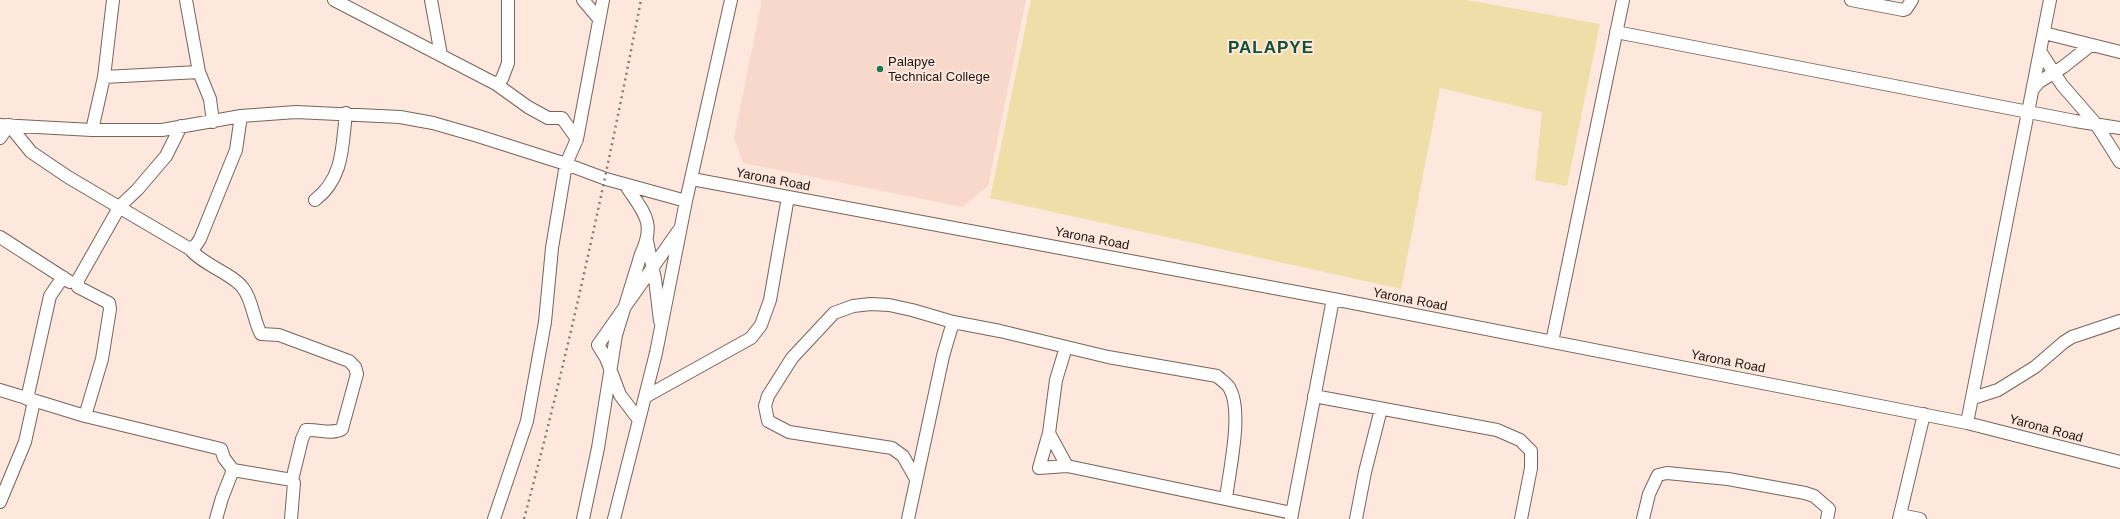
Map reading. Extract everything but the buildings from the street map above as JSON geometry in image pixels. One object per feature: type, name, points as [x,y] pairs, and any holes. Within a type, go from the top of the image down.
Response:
[{"type":"street","points":[[92,130],[104,77],[113,0]]},
{"type":"street","points":[[186,0],[199,72],[210,99],[213,122]]},
{"type":"street","points":[[334,0],[496,84],[528,107],[548,118],[562,118],[576,139]]},
{"type":"street","points":[[431,0],[441,55]]},
{"type":"street","points":[[496,84],[502,79],[508,63],[508,0]]},
{"type":"street","points":[[583,0],[599,19]]},
{"type":"street","points":[[494,519],[527,421],[545,322],[552,248],[566,164],[576,139],[603,0]]},
{"type":"street","points":[[614,519],[661,330],[686,201],[730,0]]},
{"type":"street","points":[[1552,342],[1623,0]]},
{"type":"street","points":[[1851,0],[1903,10],[1906,9],[1912,0]]},
{"type":"street","points":[[1968,422],[2050,0]]},
{"type":"street","points":[[1616,32],[2028,112],[2120,128]]},
{"type":"street","points":[[2044,33],[2120,52]]},
{"type":"street","points":[[2032,89],[2091,45]]},
{"type":"street","points":[[2040,51],[2053,72],[2079,106],[2096,124],[2120,162]]},
{"type":"street","points":[[104,77],[199,72]]},
{"type":"street","points":[[4,125],[92,130],[162,130],[241,116],[296,112],[346,113],[400,117],[433,123],[625,184],[686,201]]},
{"type":"street","points":[[315,200],[324,194],[337,173],[342,149],[346,113]]},
{"type":"street","points":[[190,249],[196,245],[200,239],[236,150],[241,116]]},
{"type":"street","points":[[0,138],[4,125]]},
{"type":"street","points":[[4,125],[31,152],[68,177],[120,206],[190,249],[204,261],[242,287],[250,301],[254,321],[261,334],[279,335],[349,361],[355,367],[357,374],[342,429],[336,432],[315,429],[306,430],[302,439],[292,480],[294,483],[291,519]]},
{"type":"street","points":[[78,287],[78,280],[120,206],[137,190],[166,156],[181,126]]},
{"type":"street","name":"Yarona Road","points":[[692,179],[1333,299],[1968,422],[2120,462]]},
{"type":"street","points":[[583,519],[612,373],[616,335],[641,254],[647,241],[649,225],[645,212],[625,184]]},
{"type":"street","points":[[644,397],[751,338],[761,325],[770,300],[788,197]]},
{"type":"street","points":[[639,420],[620,395],[606,358],[598,345],[653,268],[660,255],[681,228]]},
{"type":"street","points":[[0,237],[63,278],[78,287],[105,299],[109,303],[110,309],[102,359],[85,416]]},
{"type":"street","points":[[647,241],[653,268],[661,330]]},
{"type":"street","points":[[0,502],[25,442],[30,400],[50,296],[63,278]]},
{"type":"street","points":[[1066,347],[1056,380],[1049,433],[1039,468],[1067,466],[1226,499],[1292,516],[1333,299]]},
{"type":"street","points":[[916,479],[903,456],[892,448],[784,431],[768,421],[765,406],[774,385],[792,358],[834,313],[853,306],[889,305],[953,322],[1108,357],[1217,376],[1230,388],[1235,407],[1236,422],[1226,499]]},
{"type":"street","points":[[1973,398],[1998,390],[2036,367],[2064,342],[2072,337],[2120,321]]},
{"type":"street","points":[[908,519],[943,356],[953,322]]},
{"type":"street","points":[[0,390],[85,416],[221,449],[224,458],[233,470],[292,480]]},
{"type":"street","points":[[1314,396],[1497,430],[1526,445],[1531,451],[1531,468],[1521,519]]},
{"type":"street","points":[[1356,519],[1364,472],[1381,409]]},
{"type":"street","points":[[1920,519],[1900,517],[1924,414]]},
{"type":"street","points":[[1049,433],[1067,466]]},
{"type":"street","points":[[216,519],[222,498],[233,470]]},
{"type":"street","points":[[1643,519],[1653,483],[1658,475],[1668,473],[1728,479],[1810,494],[1822,501],[1829,509],[1827,519]]},
{"type":"shaded area","name":"Palapye Technical College","points":[[762,0],[1026,0],[988,186],[962,207],[743,163],[734,138]]},
{"type":"shaded area","points":[[1031,0],[1467,0],[1600,24],[1567,186],[1535,180],[1542,112],[1440,88],[1401,289],[990,198]]},
{"type":"railway","points":[[524,519],[557,390],[587,260],[641,0]]},
{"type":"place","name":"Palapye Technical College","points":[[880,69]]},
{"type":"district","name":"PALAPYE","points":[[1271,48]]}]
